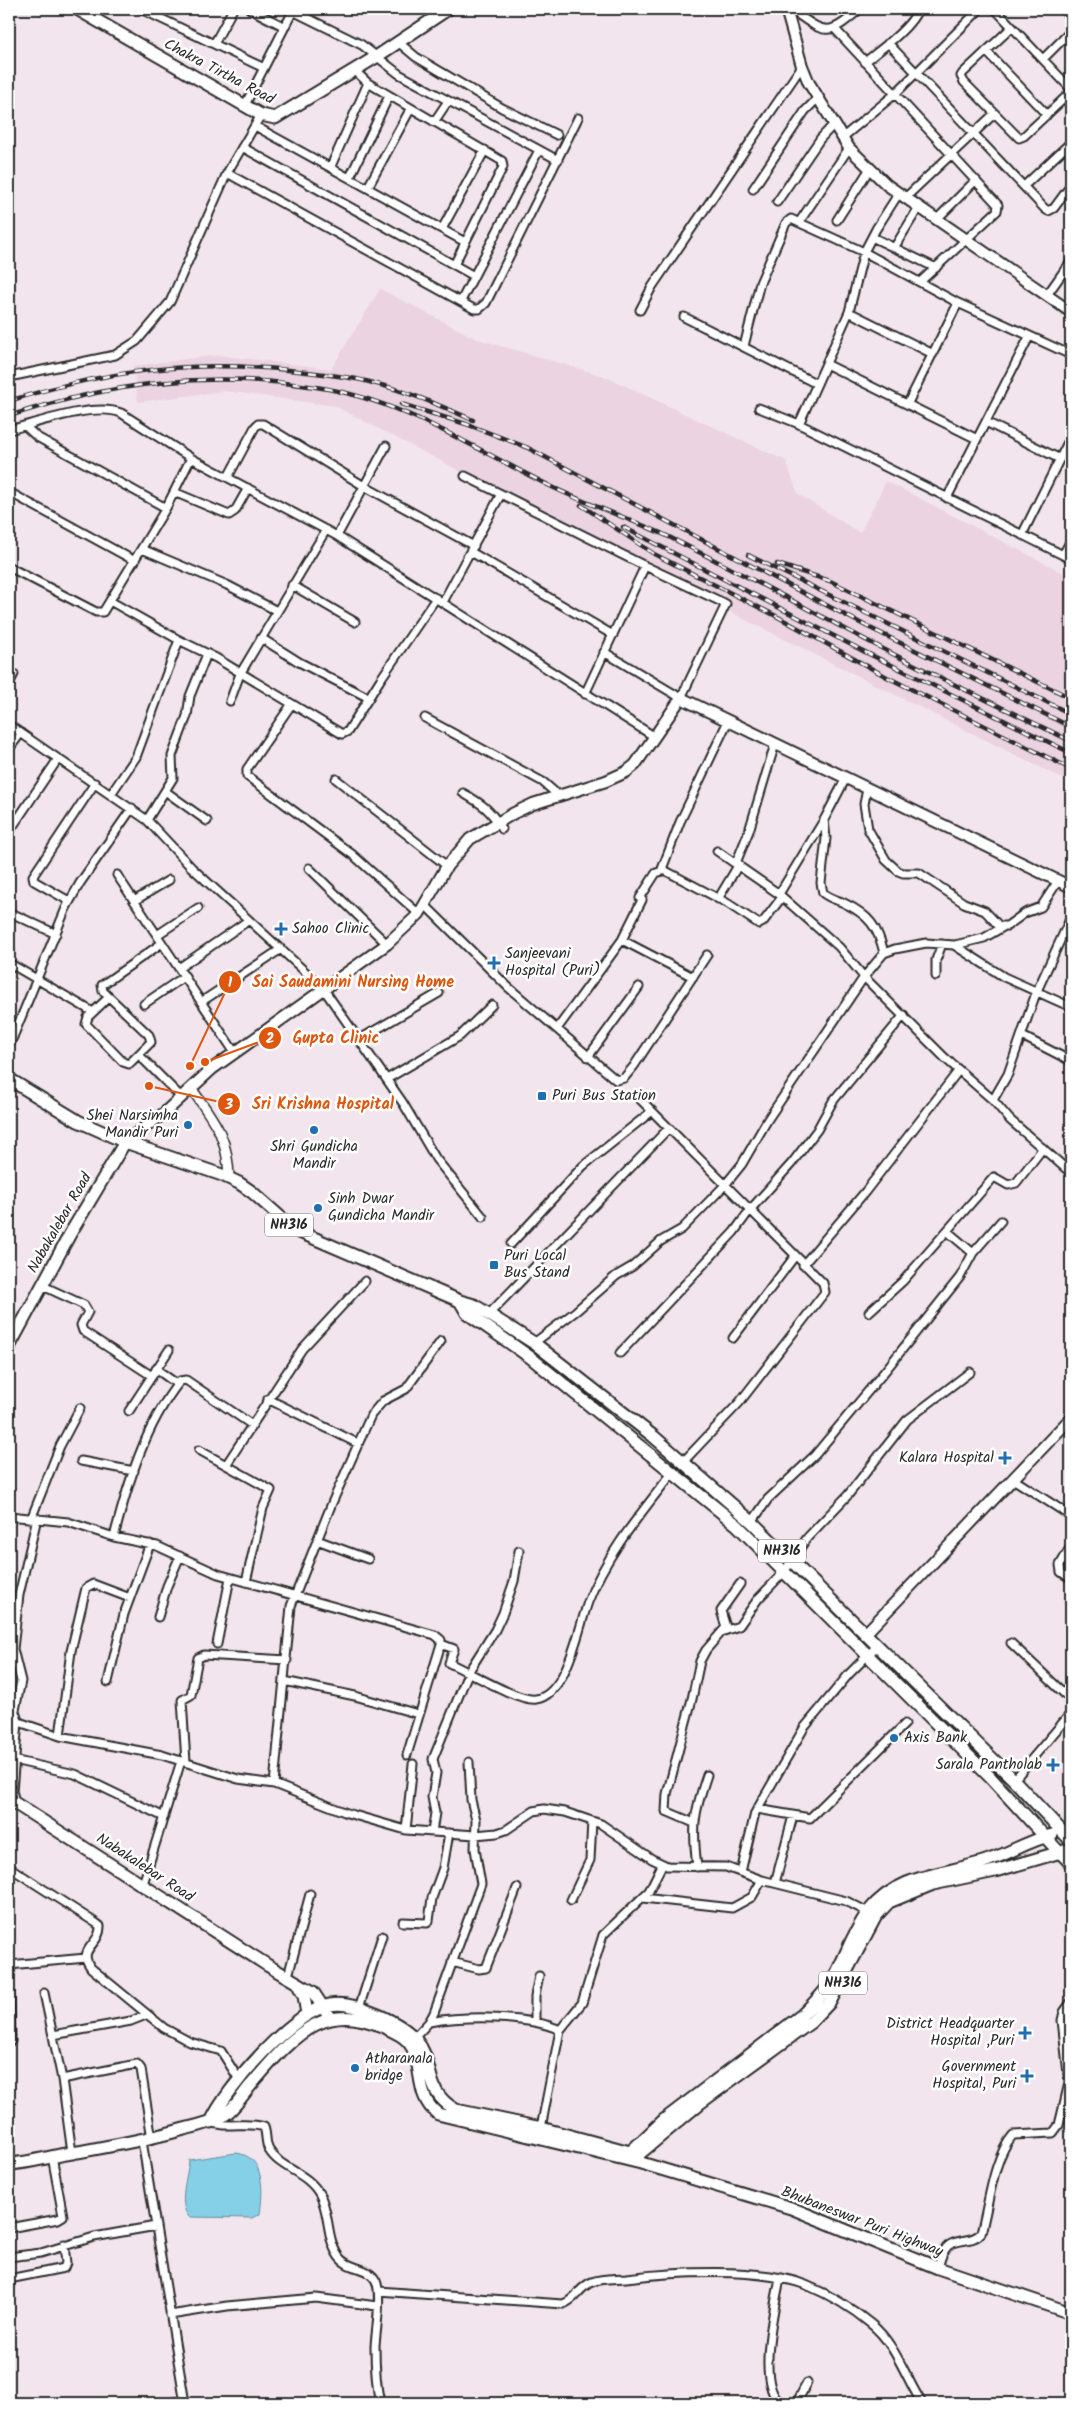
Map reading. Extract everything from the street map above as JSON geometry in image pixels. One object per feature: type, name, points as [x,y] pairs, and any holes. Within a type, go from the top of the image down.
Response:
[{"type":"main road","name":"Chakra Tirtha Road","points":[[77,9],[261,115],[275,118],[376,57],[448,9]]},
{"type":"main road","points":[[786,9],[802,66],[818,98],[849,148],[869,170],[965,240],[1071,312]]},
{"type":"main road","points":[[126,1142],[235,1053],[323,988],[387,944],[418,914],[447,866],[470,839],[500,825],[533,804],[606,781],[636,765],[681,698],[1071,887]]},
{"type":"main road","name":"NH316","points":[[9,1079],[78,1121],[126,1142],[229,1178],[252,1192],[294,1230],[460,1301],[474,1305],[534,1343],[653,1436],[752,1522],[1069,1835]]},
{"type":"main road","name":"Nabakalebar Road","points":[[9,1348],[42,1285],[126,1142]]},
{"type":"main road","name":"NH316","points":[[460,1301],[467,1313],[530,1357],[737,1525],[990,1777],[1059,1852]]},
{"type":"main road","points":[[865,1634],[1071,1418]]},
{"type":"main road","name":"Nabakalebar Road","points":[[13,1716],[13,1760],[10,1791],[13,1802],[267,1965],[313,1992],[330,2018]]},
{"type":"main road","points":[[1046,1837],[1069,1835]]},
{"type":"main road","name":"NH316","points":[[847,1961],[868,1912],[882,1896],[896,1886],[926,1876],[987,1861],[1046,1837]]},
{"type":"main road","name":"NH316","points":[[633,2158],[664,2120],[802,2015],[847,1961],[876,1916],[895,1899],[933,1884],[995,1870],[1071,1849]]},
{"type":"main road","points":[[1059,1852],[1071,1864]]},
{"type":"main road","points":[[291,1978],[304,1996],[307,2014]]},
{"type":"main road","points":[[211,2122],[218,2107],[238,2078],[265,2060],[294,2032],[307,2014],[336,2004],[358,2008],[404,2028],[414,2038],[425,2056],[442,2109]]},
{"type":"main road","points":[[294,2032],[330,2018],[359,2018],[380,2026],[410,2044],[416,2058],[424,2100],[430,2108],[456,2110],[541,2128],[633,2158]]},
{"type":"main road","points":[[9,2164],[147,2140],[211,2122],[226,2115],[265,2060]]},
{"type":"main road","points":[[442,2109],[633,2158]]},
{"type":"main road","name":"Bhubaneswar Puri Highway","points":[[633,2158],[791,2208],[938,2268],[1071,2313]]},
{"type":"street","points":[[141,9],[264,68]]},
{"type":"street","points":[[214,44],[233,9]]},
{"type":"street","points":[[250,9],[285,27]]},
{"type":"street","points":[[790,9],[815,26],[835,29],[976,180],[999,208],[920,282]]},
{"type":"street","points":[[835,29],[860,9]]},
{"type":"street","points":[[865,62],[888,43],[914,16],[918,9]]},
{"type":"street","points":[[842,138],[895,94],[980,9]]},
{"type":"street","points":[[996,9],[1071,91],[1047,115],[1019,138],[964,82],[961,76],[1012,27]]},
{"type":"street","points":[[1063,9],[1071,18]]},
{"type":"street","points":[[245,106],[294,10],[362,45],[394,70],[558,160]]},
{"type":"street","points":[[1043,59],[1071,31]]},
{"type":"street","points":[[398,42],[411,54],[486,99],[557,135]]},
{"type":"street","points":[[888,43],[1048,211],[1054,208],[1071,186]]},
{"type":"street","points":[[986,51],[1047,115]]},
{"type":"street","points":[[640,310],[652,287],[802,66]]},
{"type":"street","points":[[354,70],[368,84],[502,161],[503,167],[454,265]]},
{"type":"street","points":[[330,166],[368,84]]},
{"type":"street","points":[[350,177],[389,96]]},
{"type":"street","points":[[753,189],[805,111],[818,98]]},
{"type":"street","points":[[434,122],[448,101]]},
{"type":"street","points":[[368,187],[410,108]]},
{"type":"street","points":[[799,424],[849,312],[864,252],[872,237],[902,195],[994,114]]},
{"type":"street","points":[[9,377],[115,354],[137,341],[170,302],[227,173],[261,115]]},
{"type":"street","points":[[227,173],[474,309],[479,309],[486,303],[578,118]]},
{"type":"street","points":[[777,202],[820,140],[834,124]]},
{"type":"street","points":[[255,126],[465,242]]},
{"type":"street","points":[[1024,186],[1071,142]]},
{"type":"street","points":[[242,146],[474,276]]},
{"type":"street","points":[[800,221],[849,148]]},
{"type":"street","points":[[442,230],[485,150]]},
{"type":"street","points":[[460,301],[539,150]]},
{"type":"street","points":[[837,220],[869,170]]},
{"type":"street","points":[[937,219],[976,180]]},
{"type":"street","points":[[894,248],[919,207]]},
{"type":"street","points":[[744,346],[760,284],[786,223],[791,219],[800,221],[864,252],[958,303],[1071,355]]},
{"type":"street","points":[[872,237],[936,268]]},
{"type":"street","points":[[1047,295],[1071,261]]},
{"type":"street","points":[[908,403],[958,303]]},
{"type":"street","points":[[849,312],[932,354]]},
{"type":"street","points":[[684,317],[817,384]]},
{"type":"street","points":[[947,498],[1029,337]]},
{"type":"street","points":[[826,364],[908,403],[977,440]]},
{"type":"street","points":[[759,408],[799,424],[1071,559]]},
{"type":"street","points":[[9,430],[90,410],[112,410],[191,458],[337,536],[654,737]]},
{"type":"street","points":[[986,422],[1060,459]]},
{"type":"street","points":[[228,477],[255,427],[258,424],[263,424],[613,635]]},
{"type":"street","points":[[25,426],[37,436],[166,508]]},
{"type":"street","points":[[1022,535],[1071,436]]},
{"type":"street","points":[[337,536],[386,446]]},
{"type":"street","points":[[9,566],[96,612],[103,612],[166,508],[191,458]]},
{"type":"street","points":[[465,476],[726,604],[681,698],[604,652]]},
{"type":"street","points":[[174,492],[229,515],[235,511],[248,488]]},
{"type":"street","points":[[9,492],[135,561]]},
{"type":"street","points":[[110,601],[207,654],[342,734],[348,731],[369,698],[440,600],[472,549],[501,494]]},
{"type":"street","points":[[230,701],[240,674],[326,530]]},
{"type":"street","points":[[1063,555],[1071,540]]},
{"type":"street","points":[[142,549],[227,585],[277,610]]},
{"type":"street","points":[[585,694],[646,566]]},
{"type":"street","points":[[292,585],[356,622]]},
{"type":"street","points":[[261,638],[299,662],[369,698]]},
{"type":"street","points":[[110,794],[136,758],[179,640]]},
{"type":"street","points":[[147,820],[173,778],[172,756],[187,716],[190,696],[207,654]]},
{"type":"street","points":[[9,684],[14,674]]},
{"type":"street","points":[[291,705],[247,769],[247,776],[353,855],[418,914]]},
{"type":"street","points":[[425,718],[543,782],[559,796]]},
{"type":"street","points":[[663,871],[661,866],[680,822],[728,721]]},
{"type":"street","points":[[9,725],[147,820],[191,867],[323,988],[417,1124],[436,1159],[483,1217]]},
{"type":"street","points":[[9,749],[21,733]]},
{"type":"street","points":[[718,898],[738,863],[775,744]]},
{"type":"street","points":[[9,832],[58,759]]},
{"type":"street","points":[[556,1029],[622,940],[641,899],[656,873],[663,871],[718,898],[759,924],[763,922],[781,896],[846,778]]},
{"type":"street","points":[[336,779],[447,866]]},
{"type":"street","points":[[70,901],[34,881],[33,876],[95,783]]},
{"type":"street","points":[[867,789],[864,804],[868,829],[886,860],[903,873],[919,873],[964,903],[985,911],[999,926],[1003,927]]},
{"type":"street","points":[[165,790],[207,821]]},
{"type":"street","points":[[463,793],[486,806],[500,825]]},
{"type":"street","points":[[9,1047],[70,901],[132,808]]},
{"type":"street","points":[[824,820],[826,838],[821,883],[823,893],[858,911],[872,922],[880,936],[884,954]]},
{"type":"street","points":[[717,851],[738,863],[781,896],[839,947],[864,977],[958,1070],[993,1100],[1010,1120],[1071,1172]]},
{"type":"street","points":[[309,868],[387,944]]},
{"type":"street","points":[[117,875],[235,1053]]},
{"type":"street","points":[[134,901],[169,880]]},
{"type":"street","points":[[534,1343],[576,1311],[616,1276],[633,1266],[661,1241],[682,1229],[725,1185],[742,1164],[768,1119],[864,977],[884,954],[907,946],[954,945],[984,938],[1025,913],[1041,907],[1058,880]]},
{"type":"street","points":[[424,904],[480,960],[616,1080],[624,1078],[648,1045],[706,955]]},
{"type":"street","points":[[158,935],[198,908]]},
{"type":"street","points":[[9,912],[56,934]]},
{"type":"street","points":[[993,1100],[1008,1074],[1036,993],[1071,917]]},
{"type":"street","points":[[179,968],[249,920]]},
{"type":"street","points":[[622,940],[692,976]]},
{"type":"street","points":[[109,997],[86,1020],[88,1027],[123,1062],[129,1064],[151,1042],[151,1038],[103,991],[102,984],[162,943]]},
{"type":"street","points":[[936,976],[936,960],[942,944]]},
{"type":"street","points":[[954,945],[1004,977],[1036,993],[1071,1007]]},
{"type":"street","points":[[202,1002],[281,949]]},
{"type":"street","points":[[9,963],[93,1012]]},
{"type":"street","points":[[144,1004],[185,976]]},
{"type":"street","points":[[588,1057],[639,987]]},
{"type":"street","points":[[360,1039],[440,993]]},
{"type":"street","points":[[387,1079],[460,1036],[492,1006]]},
{"type":"street","points":[[620,1353],[734,1232],[750,1210],[792,1163],[817,1130],[833,1101],[904,1015]]},
{"type":"street","points":[[1022,1036],[1071,1062]]},
{"type":"street","points":[[139,1055],[181,1097]]},
{"type":"street","points":[[803,1265],[865,1192],[958,1070]]},
{"type":"street","points":[[191,1088],[222,1135],[229,1157],[229,1178]]},
{"type":"street","points":[[638,1097],[823,1284],[824,1292],[739,1403],[683,1462]]},
{"type":"street","points":[[511,1244],[583,1166],[651,1112]]},
{"type":"street","points":[[489,1314],[668,1129]]},
{"type":"street","points":[[869,1312],[903,1281],[994,1177],[1008,1185],[1016,1183],[1043,1148]]},
{"type":"street","points":[[752,1522],[768,1499],[814,1455],[885,1371],[960,1277],[973,1252],[1001,1221]]},
{"type":"street","points":[[947,1231],[973,1252]]},
{"type":"street","points":[[733,1338],[795,1256]]},
{"type":"street","points":[[226,1464],[302,1348],[365,1281]]},
{"type":"street","points":[[42,1285],[84,1305],[88,1312],[81,1325],[83,1331],[177,1384]]},
{"type":"street","points":[[274,1784],[289,1622],[295,1596],[357,1443],[377,1407],[406,1389],[441,1341]]},
{"type":"street","points":[[129,1411],[169,1350]]},
{"type":"street","points":[[724,1631],[740,1626],[758,1599],[784,1572],[790,1560],[807,1538],[848,1496],[907,1420],[970,1372]]},
{"type":"street","points":[[114,1536],[134,1471],[152,1426],[180,1381],[186,1380],[252,1425]]},
{"type":"street","points":[[268,1399],[357,1443]]},
{"type":"street","points":[[80,1408],[60,1446],[34,1519],[19,1595],[13,1649],[21,1681],[13,1716],[60,1736],[183,1761],[238,1779],[274,1784],[347,1813],[406,1830],[475,1835],[502,1832],[524,1816],[544,1809],[565,1812],[592,1821],[610,1830],[662,1865],[674,1868],[726,1867],[762,1880],[846,1901],[868,1912]]},
{"type":"street","points":[[199,1450],[271,1490],[263,1508],[246,1582]]},
{"type":"street","points":[[81,1462],[134,1471]]},
{"type":"street","points":[[441,1644],[454,1649],[449,1663],[469,1671],[503,1690],[534,1700],[542,1698],[559,1683],[569,1662],[588,1602],[602,1572],[646,1505],[674,1472]]},
{"type":"street","points":[[1013,1479],[1071,1516]]},
{"type":"street","points":[[9,1516],[68,1522],[114,1536],[150,1544],[230,1578],[435,1635],[441,1640],[441,1644],[406,1754]]},
{"type":"street","points":[[317,1540],[368,1559]]},
{"type":"street","points":[[108,1682],[130,1598],[150,1544]]},
{"type":"street","points":[[1071,1546],[1060,1566],[1061,1572],[1071,1580]]},
{"type":"street","points":[[432,1832],[435,1813],[432,1797],[436,1773],[433,1759],[469,1671],[504,1613],[514,1581],[519,1551]]},
{"type":"street","points":[[158,1617],[167,1586],[180,1556]]},
{"type":"street","points":[[217,1644],[230,1578]]},
{"type":"street","points":[[60,1736],[71,1651],[86,1588],[93,1584],[130,1598]]},
{"type":"street","points":[[694,1823],[666,1811],[667,1794],[700,1661],[706,1650],[724,1631],[726,1624],[721,1611],[740,1584]]},
{"type":"street","points":[[1011,1643],[1071,1700]]},
{"type":"street","points":[[742,1872],[751,1825],[757,1809],[804,1728],[849,1674],[878,1646]]},
{"type":"street","points":[[143,1884],[183,1761],[182,1700],[191,1695],[198,1658],[204,1655],[286,1660]]},
{"type":"street","points":[[284,1681],[355,1696],[418,1714]]},
{"type":"street","points":[[1014,1780],[1071,1713]]},
{"type":"street","points":[[1065,1721],[1071,1728]]},
{"type":"street","points":[[757,1809],[806,1818],[813,1816],[839,1787],[905,1724]]},
{"type":"street","points":[[13,1760],[75,1774],[164,1817]]},
{"type":"street","points":[[414,2038],[429,2022],[481,1884],[469,1762]]},
{"type":"street","points":[[406,1830],[413,1764]]},
{"type":"street","points":[[697,1867],[694,1823],[707,1774]]},
{"type":"street","points":[[774,1883],[793,1816]]},
{"type":"street","points":[[571,1900],[590,1860],[592,1821]]},
{"type":"street","points":[[403,1922],[423,1923],[429,1921],[432,1898],[444,1868],[449,1833]]},
{"type":"street","points":[[541,2128],[560,2030],[582,2003],[602,1935],[649,1891],[662,1865]]},
{"type":"street","points":[[9,1867],[100,1926],[99,1936],[86,1952],[86,1958],[91,1968],[146,2015],[177,2036],[221,2051],[238,2078]]},
{"type":"street","points":[[643,1898],[732,1908],[752,1897],[762,1880]]},
{"type":"street","points":[[452,1962],[479,1969],[486,1968],[517,1888]]},
{"type":"street","points":[[291,1978],[310,1894]]},
{"type":"street","points":[[358,2008],[382,1936]]},
{"type":"street","points":[[11,2041],[9,1965],[86,1958]]},
{"type":"street","points":[[535,2022],[535,1996],[539,1976]]},
{"type":"street","points":[[44,1993],[62,2079],[72,2153]]},
{"type":"street","points":[[938,2268],[943,2253],[950,2245],[974,2238],[981,2233],[993,2183],[1008,2140],[1018,2133],[1053,2133],[1059,2125],[1069,2083],[1062,2020],[1064,2012],[1071,2002]]},
{"type":"street","points":[[53,2035],[132,2021],[146,2015]]},
{"type":"street","points":[[429,2022],[456,2018],[535,2022],[560,2030]]},
{"type":"street","points":[[62,2079],[137,2064],[141,2069],[156,2226],[184,2402],[170,2403]]},
{"type":"street","points":[[211,2122],[219,2126],[237,2123],[264,2127],[266,2141],[273,2155],[306,2177],[320,2194],[334,2246],[340,2258],[372,2275],[377,2284],[378,2291],[375,2348],[380,2403]]},
{"type":"street","points":[[9,2228],[58,2219],[63,2216],[52,2156]]},
{"type":"street","points":[[9,2257],[41,2253],[94,2237],[156,2226]]},
{"type":"street","points":[[9,2280],[64,2268],[66,2263],[64,2246]]},
{"type":"street","points":[[378,2291],[563,2304],[575,2299],[586,2285],[601,2280],[665,2273],[762,2275],[780,2278],[806,2285],[826,2295],[871,2324],[885,2337],[922,2403]]},
{"type":"street","points":[[780,2278],[771,2329],[769,2378],[772,2394],[781,2403]]},
{"type":"street","points":[[170,2315],[227,2306],[316,2298],[377,2306]]},
{"type":"street","points":[[793,2403],[798,2400],[807,2383]]},
{"type":"shaded area","points":[[380,289],[477,339],[604,376],[786,461],[798,494],[860,533],[886,481],[1071,577],[1071,783],[744,619],[335,406],[225,391],[138,402],[133,366],[218,355],[331,369]]},
{"type":"water","points":[[236,2153],[246,2156],[258,2168],[262,2186],[260,2214],[252,2218],[189,2217],[183,2197],[189,2160]]},
{"type":"railway","points":[[9,401],[45,390],[116,375],[187,367],[223,366],[298,371],[364,381],[386,386],[473,420]]},
{"type":"railway","points":[[9,416],[85,395],[123,388],[199,380],[276,382],[347,393],[377,402],[464,441],[562,492],[665,535],[941,678],[1071,741]]},
{"type":"railway","points":[[401,404],[466,424],[526,447],[866,626],[1071,727]]},
{"type":"railway","points":[[581,505],[654,554],[778,617],[887,677],[1071,769]]},
{"type":"railway","points":[[623,527],[865,652],[1071,753]]},
{"type":"railway","points":[[748,555],[1071,714]]},
{"type":"railway","points":[[777,564],[830,581],[1071,698]]},
{"type":"place","name":"Sahoo Clinic","points":[[281,929]]},
{"type":"place","name":"Sanjeevani Hospital (Puri)","points":[[494,963]]},
{"type":"place","name":"Gupta Clinic","points":[[205,1062]]},
{"type":"place","name":"Sai Saudamini Nursing Home","points":[[190,1066]]},
{"type":"place","name":"Sri Krishna Hospital","points":[[149,1086]]},
{"type":"place","name":"Puri Bus Station","points":[[542,1096]]},
{"type":"place","name":"Shei Narsimha Mandir Puri","points":[[188,1125]]},
{"type":"place","name":"Shri Gundicha Mandir","points":[[314,1130]]},
{"type":"place","name":"Sinh Dwar Gundicha Mandir","points":[[318,1208]]},
{"type":"place","name":"Puri Local Bus Stand","points":[[494,1265]]},
{"type":"place","name":"Kalara Hospital","points":[[1005,1458]]},
{"type":"place","name":"Axis Bank","points":[[894,1738]]},
{"type":"place","name":"Sarala Pantholab","points":[[1053,1765]]},
{"type":"place","name":"District Headquarter Hospital ,Puri","points":[[1025,2033]]},
{"type":"place","name":"Atharanala bridge","points":[[355,2068]]},
{"type":"place","name":"Government Hospital, Puri","points":[[1027,2076]]}]
